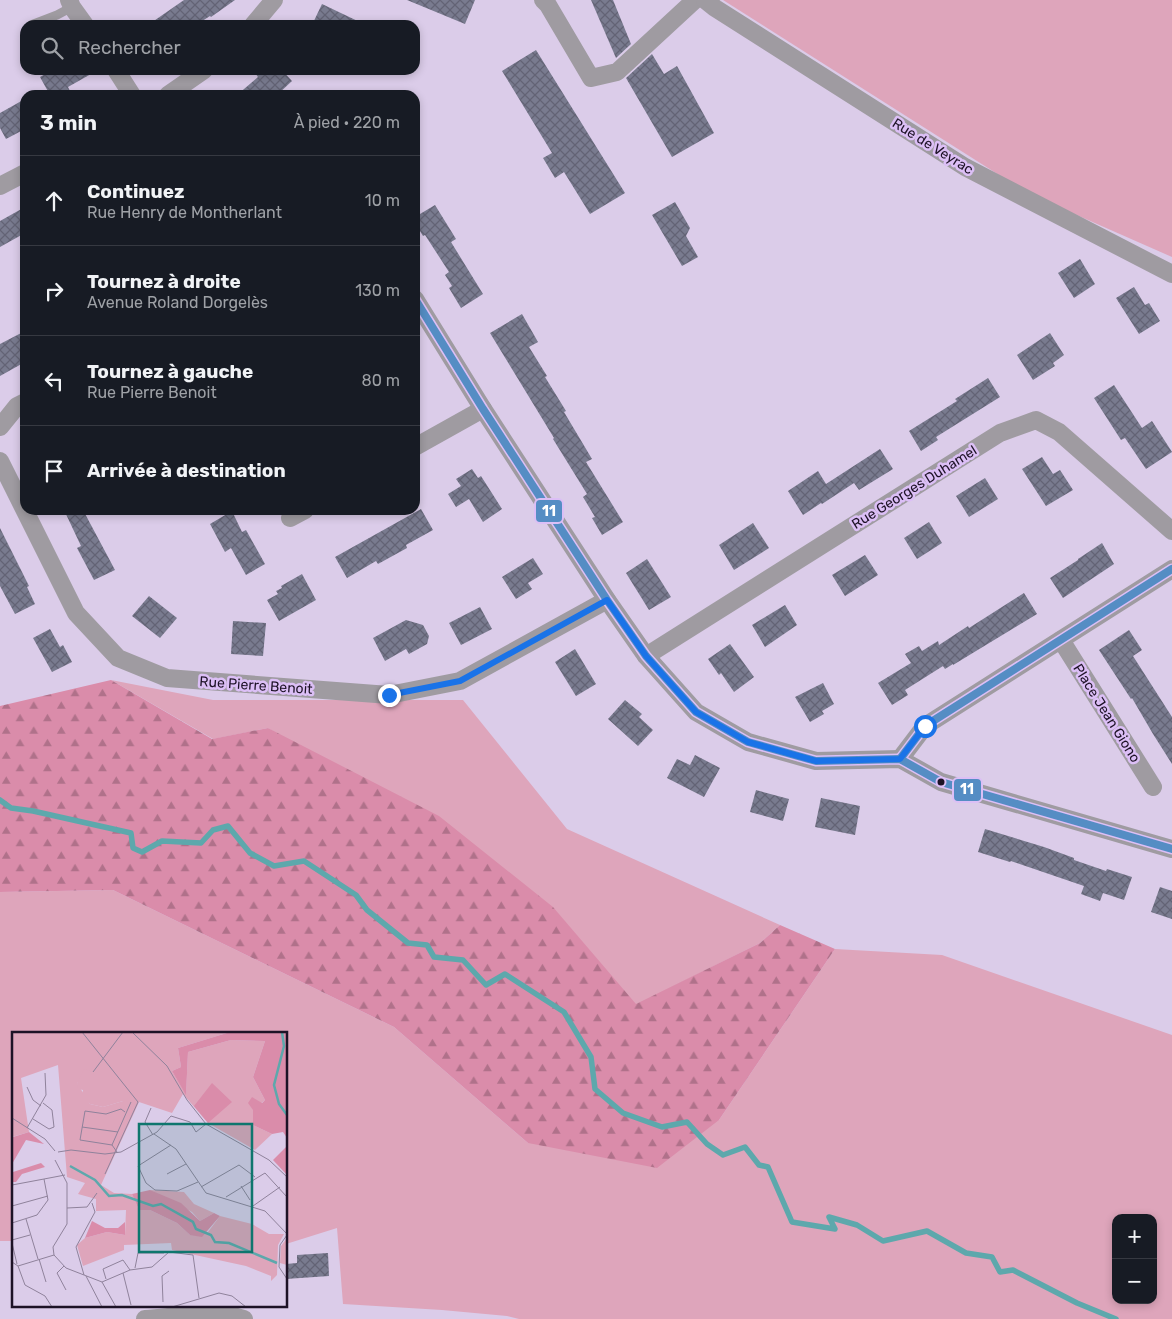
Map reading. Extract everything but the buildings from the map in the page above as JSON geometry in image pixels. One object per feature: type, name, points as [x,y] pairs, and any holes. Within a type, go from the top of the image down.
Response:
[{"type":"street","points":[[257,20],[274,0]]},
{"type":"street","points":[[543,0],[548,5],[591,78],[617,72],[695,0]]},
{"type":"street","name":"Rue de Veyrac","points":[[705,0],[965,167],[1172,274]]},
{"type":"street","points":[[70,3],[82,20]]},
{"type":"street","points":[[119,75],[129,90]]},
{"type":"street","points":[[175,90],[197,75]]},
{"type":"street","points":[[0,186],[20,176]]},
{"type":"street","points":[[420,307],[483,409],[607,600],[646,656],[696,712],[748,742],[816,761],[900,759],[941,782],[1172,849]]},
{"type":"street","points":[[0,427],[20,404]]},
{"type":"street","points":[[420,444],[483,409]]},
{"type":"street","name":"Rue Georges Duhamel","points":[[646,656],[1000,433],[1036,420],[1059,432],[1172,532]]},
{"type":"street","name":"Rue Pierre Benoit","points":[[0,462],[20,502]]},
{"type":"street","name":"Rue Pierre Benoit","points":[[27,515],[76,613],[118,658],[166,678],[389,695],[460,681],[607,600]]},
{"type":"street","points":[[900,759],[925,726],[1172,568]]},
{"type":"street","name":"Place Jean Giono","points":[[1061,640],[1153,787]]},
{"type":"street","points":[[145,1319],[212,1314],[235,1316],[244,1319]]},
{"type":"lane","points":[[44,20],[57,15],[70,3]]},
{"type":"shaded area","points":[[723,0],[1172,0],[1172,257],[1029,194]]},
{"type":"shaded area","points":[[111,680],[213,700],[463,700],[567,829],[780,925],[760,943],[636,1005],[553,908],[268,728],[213,739]]},
{"type":"shaded area","points":[[113,890],[394,1027],[528,1143],[719,1120],[835,949],[942,955],[1172,1035],[1172,1319],[519,1319],[507,1316],[442,1310],[343,1304],[337,1228],[288,1243],[288,1032],[12,1032],[12,1241],[0,1241],[0,892]]},
{"type":"green space","points":[[111,680],[212,739],[268,728],[439,816],[553,907],[636,1004],[760,943],[780,925],[835,949],[719,1120],[657,1168],[528,1143],[394,1027],[113,890],[0,892],[0,706]]},
{"type":"waterway","points":[[0,800],[11,808],[33,811],[131,833],[133,848],[142,852],[162,841],[201,843],[213,830],[228,826],[250,853],[274,866],[304,861],[356,895],[367,910],[408,943],[427,945],[434,957],[463,960],[486,985],[505,974],[564,1012],[591,1057],[595,1089],[623,1113],[662,1127],[687,1122],[707,1144],[723,1155],[745,1147],[759,1165],[768,1167],[792,1222],[835,1229],[829,1217],[857,1225],[883,1241],[927,1231],[966,1253],[992,1257],[1000,1272],[1013,1270],[1077,1303],[1116,1319]]},
{"type":"transit line","name":"11","points":[[420,307],[483,409],[607,600],[646,656],[696,712],[748,742],[816,761],[900,759],[941,782],[1172,849]]},
{"type":"transit line","name":"11","points":[[900,759],[925,726],[1172,569]]},
{"type":"route","points":[[389,695],[460,681],[607,600],[646,656],[696,712],[748,742],[816,761],[900,759],[925,726]]}]
